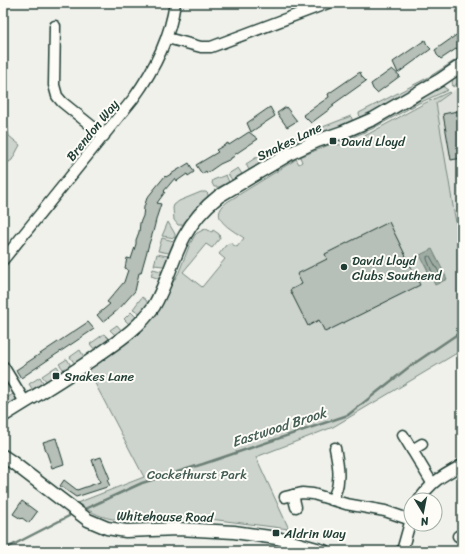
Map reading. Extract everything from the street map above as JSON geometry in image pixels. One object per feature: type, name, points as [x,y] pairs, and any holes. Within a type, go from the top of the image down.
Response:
[{"type":"street","name":"Brendon Way","points":[[3,260],[143,86],[167,38],[172,22],[175,3]]},
{"type":"street","points":[[167,38],[201,47],[211,47],[328,3]]},
{"type":"street","points":[[55,26],[54,85],[57,96],[62,102],[104,136]]},
{"type":"street","name":"Snakes Lane","points":[[3,416],[85,364],[124,337],[139,324],[154,306],[183,237],[200,214],[219,196],[291,153],[373,118],[440,80],[462,65]]},
{"type":"street","points":[[3,366],[25,402]]},
{"type":"street","points":[[403,435],[432,483]]},
{"type":"street","points":[[412,450],[422,444]]},
{"type":"street","points":[[332,500],[339,479],[335,448]]},
{"type":"street","name":"Whitehouse Road","points":[[3,456],[88,520],[107,528],[126,531],[178,529],[234,532],[277,538],[318,550]]},
{"type":"street","points":[[425,492],[432,483],[462,465]]},
{"type":"street","points":[[296,507],[289,496],[307,493],[346,504],[385,511],[403,517]]},
{"type":"street","points":[[402,551],[407,532]]},
{"type":"shaded area","points":[[462,85],[462,253],[436,103]]},
{"type":"green space","points":[[462,56],[462,59],[425,83],[360,118],[359,113],[429,77]]},
{"type":"green space","points":[[458,73],[461,76],[462,75],[462,80],[453,87],[453,79]]},
{"type":"green space","points":[[442,86],[448,90],[419,103],[372,129],[341,142],[339,139],[342,137],[343,139],[370,128],[369,125],[375,122],[376,125],[402,110],[401,108],[406,105],[408,108],[425,97],[424,94]]},
{"type":"green space","name":"David Lloyd Clubs Southend","points":[[449,92],[450,93],[436,103],[462,253],[462,350],[333,427],[256,457],[289,529],[210,519],[112,519],[98,515],[77,503],[144,477],[87,368],[161,303],[179,272],[195,235],[206,229],[212,232],[213,230],[219,234],[220,238],[212,248],[206,244],[183,272],[202,287],[225,259],[219,254],[226,245],[230,243],[237,247],[244,238],[223,223],[220,218],[219,213],[221,208],[227,202],[296,159],[299,164],[302,162],[300,157],[331,144],[343,145],[361,138],[425,103]]},
{"type":"green space","points":[[3,99],[9,136],[20,145],[12,160],[3,166]]},
{"type":"green space","points":[[351,116],[353,122],[317,136],[315,130]]},
{"type":"green space","points":[[310,132],[313,137],[288,148],[284,143]]},
{"type":"green space","points":[[277,147],[280,153],[265,161],[262,154]]},
{"type":"green space","points":[[259,157],[261,164],[249,170],[246,164]]},
{"type":"green space","points":[[238,168],[242,174],[232,180],[228,174]]},
{"type":"green space","points":[[226,175],[229,182],[219,187],[214,187],[212,183],[213,180]]},
{"type":"green space","points":[[201,192],[206,192],[208,196],[182,225],[178,225],[174,220],[174,205],[179,201]]},
{"type":"green space","points":[[168,222],[175,234],[175,238],[162,236]]},
{"type":"green space","points":[[162,238],[174,241],[169,253],[158,251]]},
{"type":"green space","points":[[157,254],[168,256],[165,266],[154,265]]},
{"type":"green space","points":[[153,269],[161,271],[162,274],[160,279],[151,276]]},
{"type":"green space","points":[[142,297],[148,304],[140,313],[133,309]]},
{"type":"green space","points":[[131,312],[137,318],[130,325],[124,319]]},
{"type":"green space","points":[[117,325],[122,331],[116,336],[110,330]]},
{"type":"green space","points":[[104,334],[110,340],[95,350],[90,344]]},
{"type":"green space","points":[[80,350],[84,358],[75,364],[70,357]]},
{"type":"green space","points":[[67,359],[70,367],[64,370],[59,364]]},
{"type":"green space","points":[[57,366],[60,374],[47,382],[42,376]]},
{"type":"green space","points":[[40,377],[44,384],[34,392],[29,384]]},
{"type":"green space","points":[[15,393],[17,397],[16,401],[3,410],[3,400]]},
{"type":"water","points":[[432,249],[447,279],[435,285],[431,276],[429,277],[426,273],[428,271],[420,255]]},
{"type":"building","points":[[462,31],[462,45],[441,59],[435,50]]},
{"type":"building","points":[[425,40],[431,49],[398,73],[393,62]]},
{"type":"building","points":[[392,69],[400,76],[377,93],[371,84]]},
{"type":"building","points":[[360,72],[366,81],[332,105],[334,106],[311,123],[303,115],[329,97],[328,94]]},
{"type":"building","points":[[270,107],[275,116],[251,132],[247,123]]},
{"type":"building","points":[[286,107],[297,121],[287,127],[277,113]]},
{"type":"building","points":[[462,110],[462,158],[451,160],[443,114]]},
{"type":"building","points":[[249,132],[258,139],[234,155],[235,156],[231,159],[220,164],[207,173],[206,171],[202,174],[196,165],[218,152],[216,150],[228,143],[229,145]]},
{"type":"building","points":[[189,163],[194,172],[188,176],[187,174],[177,181],[175,178],[164,191],[165,192],[157,203],[161,204],[141,273],[139,273],[135,291],[119,309],[103,322],[97,315],[110,304],[107,302],[124,282],[128,270],[125,268],[127,258],[131,259],[136,244],[147,198],[165,176],[166,177]]},
{"type":"building","points":[[389,222],[420,285],[325,332],[319,320],[308,326],[290,290],[302,284],[297,274],[327,259],[325,254]]},
{"type":"building","points":[[88,322],[94,329],[21,378],[16,370]]},
{"type":"building","points":[[56,438],[64,464],[52,468],[43,442]]},
{"type":"building","points":[[101,457],[110,479],[107,480],[110,486],[76,497],[60,486],[64,480],[77,490],[100,482],[92,460]]},
{"type":"building","points":[[22,501],[37,512],[29,523],[13,514]]},
{"type":"waterway","name":"Eastwood Brook","points":[[85,509],[142,483],[348,415],[409,367],[462,331]]},
{"type":"waterway","name":"Eastwood Brook","points":[[3,550],[69,516]]},
{"type":"place","name":"David Lloyd","points":[[333,141]]},
{"type":"place","name":"David Lloyd Clubs Southend","points":[[344,267]]},
{"type":"place","name":"Snakes Lane","points":[[56,376]]},
{"type":"place","name":"Aldrin Way","points":[[276,533]]},
{"type":"park label","name":"Cockethurst Park","points":[[197,474]]}]
